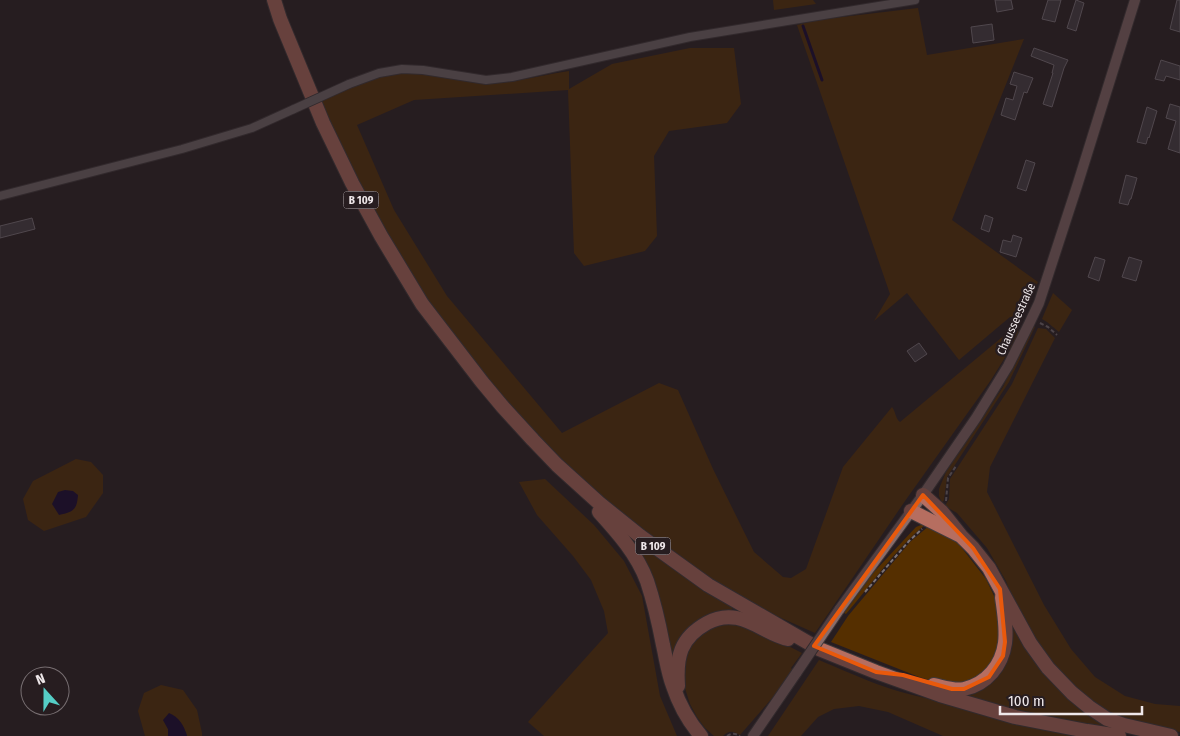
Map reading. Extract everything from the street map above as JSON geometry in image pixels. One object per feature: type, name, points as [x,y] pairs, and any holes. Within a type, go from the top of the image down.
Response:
[{"type":"highway","name":"B 109","points":[[274,0],[323,123],[352,183],[422,304],[502,406],[557,465],[599,503],[678,564],[727,597],[819,649],[940,696],[1015,717],[1119,736]]},
{"type":"highway","points":[[557,465],[621,537],[638,560],[647,581],[654,606],[673,686],[682,706],[701,736]]},
{"type":"highway","points":[[923,495],[942,512],[984,561],[1030,643],[1048,668],[1072,693],[1107,719],[1171,736]]},
{"type":"highway","points":[[912,511],[962,536]]},
{"type":"highway","points":[[876,672],[903,674],[952,689],[964,689],[978,684],[989,677],[997,668],[1003,656],[1006,642],[1006,628],[1000,589]]},
{"type":"highway","points":[[682,706],[677,668],[681,650],[688,638],[697,629],[713,620],[727,617],[738,618],[779,637],[808,643]]},
{"type":"main road","name":"Chausseestraße","points":[[753,736],[840,610],[912,511],[976,418],[1008,366],[1039,303],[1135,0]]},
{"type":"street","points":[[0,196],[182,149],[252,128],[349,84],[379,73],[423,70],[486,80],[512,77],[690,37],[915,0]]},
{"type":"path","points":[[1031,320],[1048,327],[1057,335]]},
{"type":"path","points":[[726,736],[735,733],[740,736]]},
{"type":"highlighted area","points":[[923,495],[973,548],[1000,589],[1005,642],[1003,656],[989,677],[964,689],[952,689],[903,675],[876,672],[814,646]]},
{"type":"shaded area","points":[[773,0],[813,0],[816,4],[774,10]]},
{"type":"shaded area","points":[[918,8],[927,55],[1024,39],[952,220],[1038,282],[1022,315],[1010,317],[959,360],[907,293],[874,321],[890,294],[797,25],[817,20]]},
{"type":"shaded area","points":[[690,48],[734,48],[741,104],[727,123],[669,131],[654,156],[657,236],[645,251],[584,266],[574,253],[568,90],[414,100],[357,125],[394,210],[447,296],[562,433],[659,383],[678,390],[713,469],[754,552],[783,577],[791,578],[806,569],[843,467],[892,407],[900,422],[1012,329],[1018,330],[1019,335],[991,380],[815,633],[761,611],[721,587],[611,507],[551,451],[478,370],[436,313],[384,229],[320,102],[344,90],[381,77],[408,73],[422,73],[474,82],[493,83],[569,71],[569,89],[612,64]]},
{"type":"shaded area","points":[[1053,293],[1072,310],[1059,332],[1042,319]]},
{"type":"shaded area","points":[[1032,326],[1035,327],[1009,382],[947,477],[942,503],[939,489],[946,472],[1003,387]]},
{"type":"shaded area","points":[[1038,328],[1046,329],[1055,338],[990,467],[987,492],[1044,605],[1071,649],[1095,677],[1125,696],[1155,704],[1180,706],[1180,732],[1130,723],[1096,708],[1051,667],[1014,602],[1006,581],[987,548],[957,513],[945,506],[949,499],[950,479],[1012,384]]},
{"type":"shaded area","points":[[76,459],[91,462],[103,475],[103,493],[86,517],[44,531],[28,520],[23,499],[33,481]]},
{"type":"shaded area","points":[[545,479],[594,525],[624,561],[642,596],[660,696],[677,736],[544,736],[528,722],[608,633],[604,611],[591,580],[537,515],[519,482]]},
{"type":"shaded area","points":[[65,490],[73,491],[78,495],[77,504],[73,510],[59,515],[52,504],[58,492]]},
{"type":"shaded area","points":[[926,524],[904,544],[846,614],[844,613],[874,572],[916,527]]},
{"type":"shaded area","points":[[930,525],[948,534],[958,543],[986,579],[999,610],[999,652],[986,674],[960,686],[943,684],[919,677],[831,642],[848,616],[910,542]]},
{"type":"shaded area","points":[[641,544],[733,607],[730,614],[721,614],[675,656],[669,654],[636,550]]},
{"type":"shaded area","points":[[727,620],[767,635],[802,653],[791,668],[794,671],[740,735],[731,732],[723,736],[714,736],[705,728],[690,704],[683,682],[682,659],[696,634]]},
{"type":"shaded area","points":[[1014,624],[1108,723],[1107,729],[1017,712],[966,696],[965,693],[987,683],[1010,625]]},
{"type":"shaded area","points":[[819,660],[848,673],[907,694],[1082,736],[943,736],[888,712],[859,706],[834,709],[818,717],[801,736],[768,736]]},
{"type":"shaded area","points":[[161,685],[183,690],[197,710],[202,736],[187,736],[186,732],[163,720],[168,729],[168,736],[145,736],[138,711],[144,693]]},
{"type":"shaded area","points":[[169,713],[181,722],[187,736],[168,736],[168,729],[163,720]]},
{"type":"building","points":[[995,0],[1011,0],[1013,9],[997,12]]},
{"type":"building","points":[[1048,0],[1061,0],[1055,22],[1042,19]]},
{"type":"building","points":[[1076,0],[1084,3],[1076,31],[1067,28]]},
{"type":"building","points":[[1177,0],[1180,0],[1180,32],[1170,29]]},
{"type":"building","points":[[992,24],[994,40],[973,43],[971,27]]},
{"type":"building","points":[[1034,48],[1068,60],[1052,107],[1043,104],[1054,65],[1031,56]]},
{"type":"building","points":[[1161,60],[1180,66],[1180,80],[1166,76],[1164,81],[1155,79]]},
{"type":"building","points":[[1014,72],[1033,78],[1027,93],[1024,92],[1015,120],[1001,115],[1006,98],[1013,100],[1017,86],[1010,84]]},
{"type":"building","points":[[1170,104],[1180,107],[1180,153],[1168,149],[1176,121],[1166,118]]},
{"type":"building","points":[[1147,107],[1157,111],[1146,144],[1137,142]]},
{"type":"building","points":[[1026,160],[1035,163],[1026,191],[1017,188]]},
{"type":"building","points":[[1126,175],[1137,178],[1128,205],[1119,203]]},
{"type":"building","points":[[985,215],[993,218],[989,232],[981,229]]},
{"type":"building","points":[[32,218],[35,229],[0,238],[0,226]]},
{"type":"building","points":[[1013,235],[1022,238],[1016,257],[1000,252],[1003,240],[1011,242]]},
{"type":"building","points":[[1095,257],[1105,260],[1099,281],[1088,277]]},
{"type":"building","points":[[1129,257],[1142,261],[1136,281],[1122,277]]},
{"type":"building","points":[[919,343],[927,354],[915,362],[907,351]]},
{"type":"waterway","points":[[803,26],[822,80]]}]
